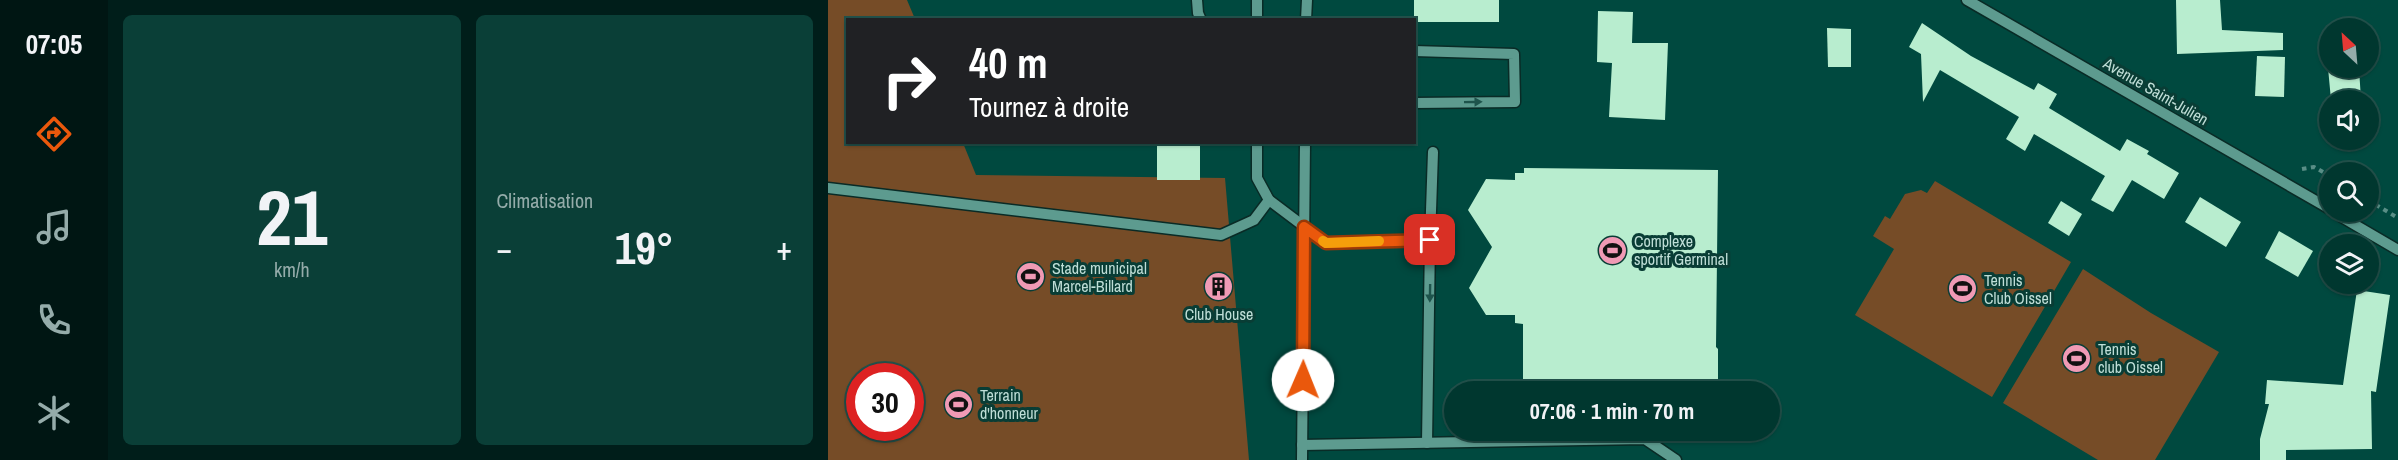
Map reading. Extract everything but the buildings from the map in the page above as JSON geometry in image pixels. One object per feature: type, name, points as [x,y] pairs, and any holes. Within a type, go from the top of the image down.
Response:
[{"type":"street","points":[[1197,0],[1200,18]]},
{"type":"street","points":[[1257,0],[1257,18]]},
{"type":"street","points":[[1306,18],[1307,0]]},
{"type":"street","name":"Avenue Saint-Julien","points":[[1967,0],[2319,203]]},
{"type":"street","points":[[1416,51],[1514,54],[1515,102],[1416,103]]},
{"type":"street","points":[[1257,144],[1257,178],[1269,200],[1326,243],[1430,240]]},
{"type":"street","points":[[1302,460],[1305,144]]},
{"type":"street","points":[[1427,443],[1433,152]]},
{"type":"street","points":[[828,188],[1221,235],[1254,220],[1269,200]]},
{"type":"street","points":[[2350,222],[2398,250]]},
{"type":"street","points":[[1302,445],[1645,439],[1676,460]]},
{"type":"path","points":[[2379,207],[2398,218]]},
{"type":"shaded area","name":"Stade municipal Marcel-Billard","points":[[828,0],[907,0],[915,18],[846,18],[846,144],[963,144],[976,175],[1225,178],[1249,460],[828,460]]},
{"type":"shaded area","name":"Tennis Club Oissel","points":[[1935,181],[2071,262],[1992,397],[1855,315],[1894,249],[1873,236],[1885,216],[1890,219],[1905,194],[1921,190],[1927,193]]},
{"type":"shaded area","points":[[2083,269],[2151,313],[2219,352],[2155,460],[2098,460],[2003,403]]},
{"type":"slow traffic","points":[[1323,241],[1326,243],[1379,241]]},
{"type":"place","name":"Complexe sportif Germinal","points":[[1613,250]]},
{"type":"place","name":"Stade municipal Marcel-Billard","points":[[1031,277]]},
{"type":"place","name":"Club House","points":[[1219,286]]},
{"type":"place","name":"Tennis Club Oissel","points":[[1963,289]]},
{"type":"place","name":"Tennis club Oissel","points":[[2077,358]]},
{"type":"place","name":"Terrain d'honneur","points":[[959,404]]},
{"type":"route","points":[[1303,380],[1304,227],[1326,243],[1430,240]]}]
